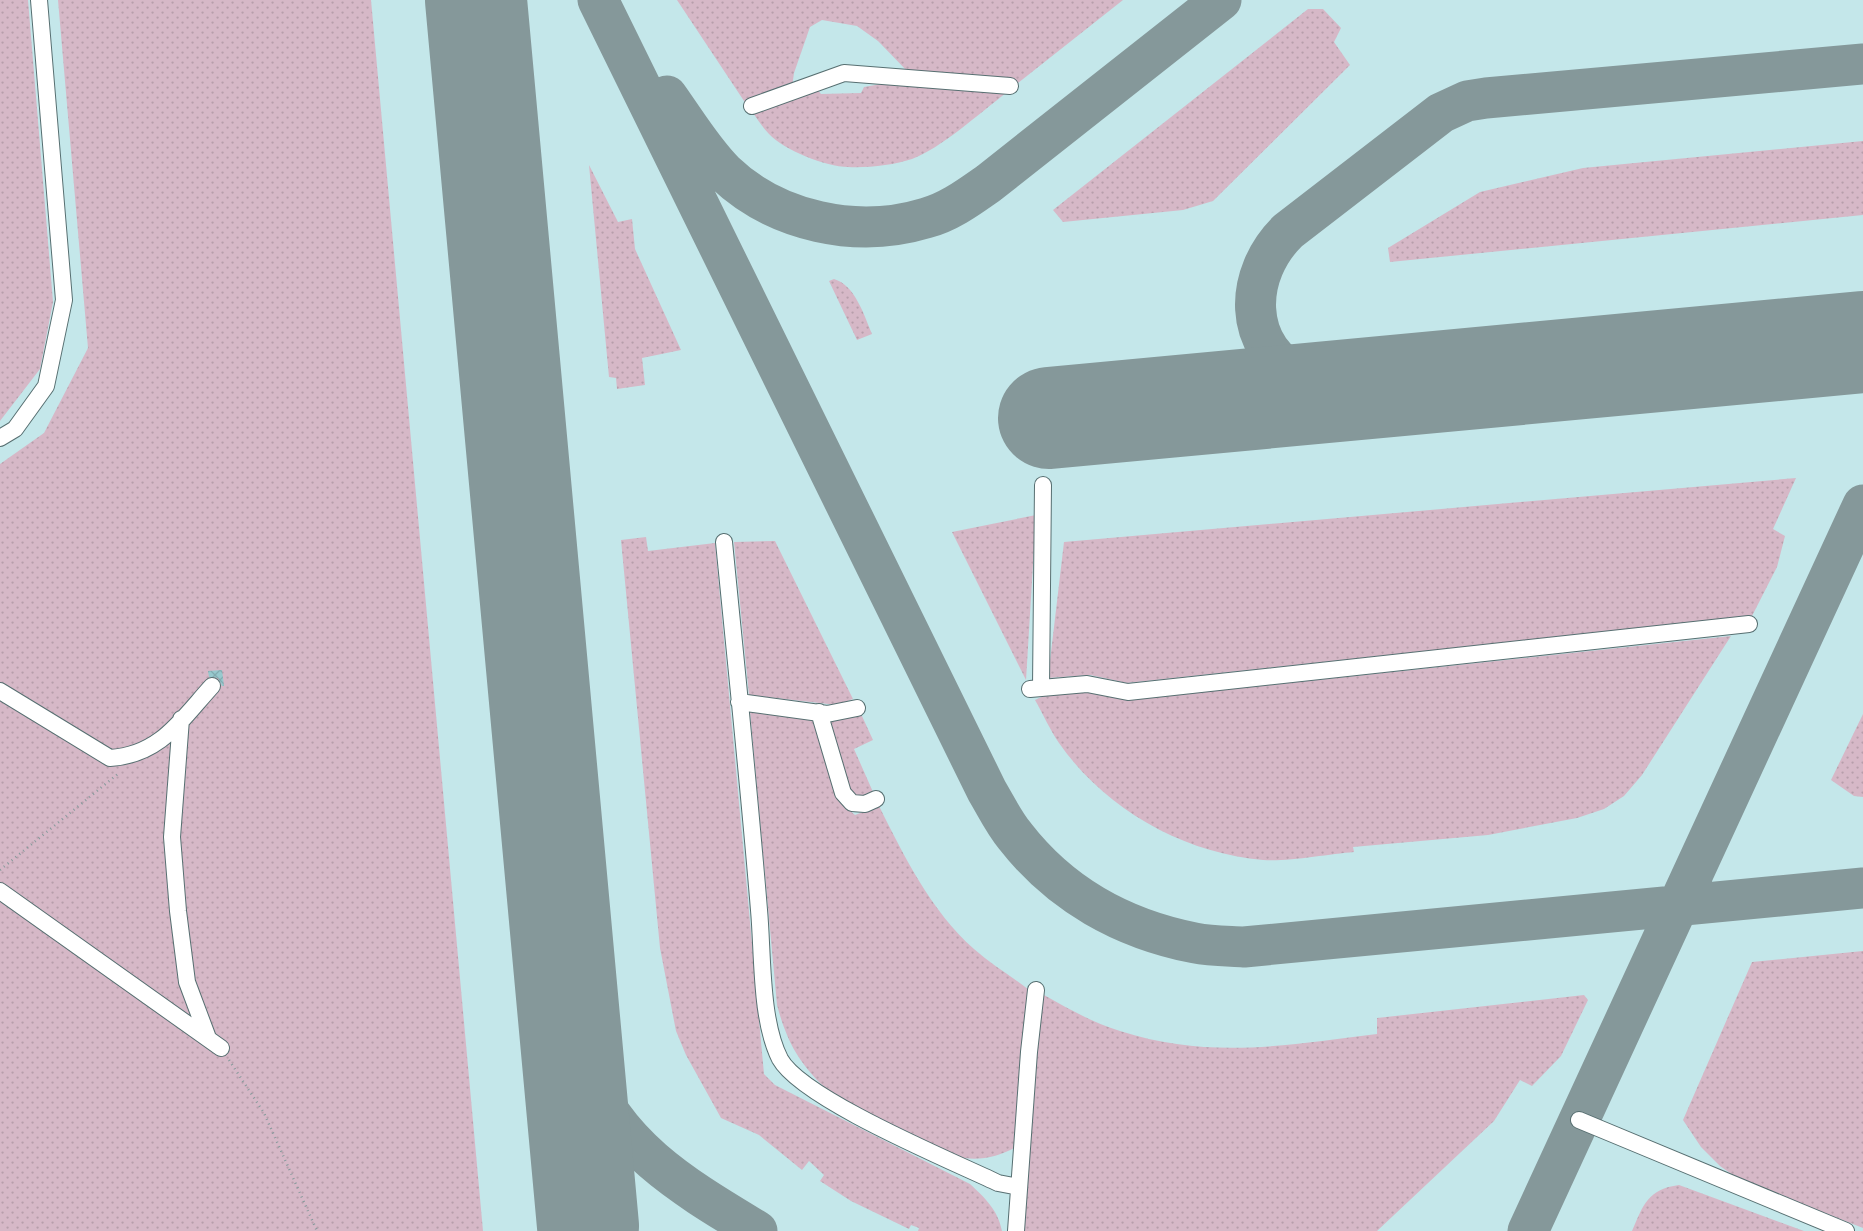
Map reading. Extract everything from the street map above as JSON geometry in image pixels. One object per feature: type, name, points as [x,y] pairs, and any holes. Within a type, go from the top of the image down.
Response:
[{"type":"lane","points":[[0,438],[15,429],[46,386],[64,300],[39,0]]},
{"type":"lane","points":[[752,106],[844,73],[1010,86]]},
{"type":"lane","points":[[1043,485],[1035,688],[1087,684],[1128,692],[1749,624]]},
{"type":"lane","points":[[724,542],[759,909],[767,1018],[780,1060],[810,1088],[856,1115],[998,1183],[1019,1187]]},
{"type":"lane","points":[[0,691],[110,758],[128,757],[161,742],[212,686]]},
{"type":"lane","points":[[739,702],[827,714],[857,708]]},
{"type":"lane","points":[[819,712],[843,793],[852,803],[865,804],[876,798]]},
{"type":"lane","points":[[181,720],[172,837],[187,982],[208,1038]]},
{"type":"lane","points":[[0,891],[221,1048]]},
{"type":"lane","points":[[1016,1231],[1036,990]]},
{"type":"lane","points":[[1579,1120],[1846,1231]]},
{"type":"path","points":[[0,870],[123,770]]},
{"type":"path","points":[[221,1048],[264,1113],[317,1231]]},
{"type":"shaded area","points":[[0,0],[1863,0],[1863,1231],[0,1231]]},
{"type":"shaded area","points":[[0,0],[28,0],[53,302],[40,369],[0,421]]},
{"type":"shaded area","points":[[58,0],[371,0],[483,1231],[0,1231],[0,464],[44,433],[88,348]]},
{"type":"shaded area","points":[[677,0],[1123,0],[1018,83],[909,73],[878,41],[857,26],[822,20],[810,27],[794,73],[792,87],[746,104]]},
{"type":"shaded area","points":[[1308,9],[1323,9],[1341,28],[1334,42],[1350,65],[1213,201],[1183,210],[1063,222],[1053,210]]},
{"type":"shaded area","points":[[887,83],[1006,93],[973,120],[923,154],[905,161],[872,166],[839,166],[817,161],[776,140],[753,113],[816,88],[821,94],[861,93],[864,87]]},
{"type":"shaded area","points":[[1863,141],[1863,215],[1390,262],[1388,248],[1480,192],[1583,168]]},
{"type":"shaded area","points":[[589,165],[618,222],[632,219],[635,249],[681,350],[642,358],[645,385],[617,389],[616,378],[609,377]]},
{"type":"shaded area","points":[[834,279],[848,287],[853,294],[872,334],[857,340],[829,281]]},
{"type":"shaded area","points":[[1796,478],[1773,529],[1785,536],[1777,567],[1752,616],[1127,683],[1090,675],[1048,678],[1064,542]]},
{"type":"shaded area","points":[[1036,515],[1026,680],[952,532]]},
{"type":"shaded area","points":[[646,537],[648,551],[715,543],[764,1074],[775,1085],[970,1184],[986,1199],[997,1217],[1002,1231],[918,1231],[919,1228],[911,1225],[909,1229],[851,1201],[820,1181],[824,1175],[809,1161],[802,1170],[759,1135],[721,1118],[686,1055],[676,1031],[660,948],[621,540]]},
{"type":"shaded area","points":[[775,541],[853,699],[837,705],[749,695],[734,542]]},
{"type":"shaded area","points":[[1731,636],[1642,775],[1624,796],[1604,809],[1577,818],[1488,835],[1353,847],[1354,852],[1296,859],[1263,860],[1233,856],[1204,848],[1148,824],[1099,788],[1078,767],[1059,743],[1035,700],[1059,692],[1072,691],[1098,692],[1137,699]]},
{"type":"shaded area","points":[[750,712],[814,720],[842,804],[855,815],[879,806],[920,882],[945,918],[974,949],[1029,990],[1016,1147],[1001,1154],[978,1159],[950,1155],[830,1092],[812,1075],[798,1057],[788,1038],[777,1005]]},
{"type":"shaded area","points":[[1863,714],[1863,797],[1854,796],[1831,780]]},
{"type":"shaded area","points":[[855,715],[862,716],[873,740],[854,749],[873,792],[863,797],[849,796],[828,720]]},
{"type":"shaded area","points":[[1863,951],[1863,1228],[1740,1180],[1720,1166],[1701,1147],[1683,1120],[1752,962]]},
{"type":"shaded area","points":[[1044,995],[1110,1028],[1153,1040],[1217,1048],[1279,1046],[1377,1034],[1377,1018],[1584,995],[1588,1000],[1561,1056],[1532,1086],[1520,1080],[1494,1121],[1377,1231],[1025,1231],[1023,1224],[1034,1046]]},
{"type":"shaded area","points":[[1679,1185],[1804,1231],[1632,1231],[1640,1213],[1653,1194]]},
{"type":"building","points":[[222,670],[224,686],[222,686],[218,678],[209,677],[208,671]]},
{"type":"taxiway","points":[[598,0],[987,791],[1015,836],[1033,857],[1073,892],[1095,906],[1143,929],[1195,943],[1244,947],[1863,888]]},
{"type":"taxiway","points":[[667,96],[701,145],[724,172],[745,189],[768,203],[793,214],[819,222],[845,226],[873,227],[900,224],[926,218],[959,204],[989,183],[1221,0]]},
{"type":"taxiway","points":[[1342,390],[1302,377],[1282,364],[1268,348],[1259,329],[1256,309],[1257,288],[1263,268],[1273,248],[1288,231],[1441,113],[1467,101],[1486,98],[1863,64]]},
{"type":"taxiway","points":[[1528,1231],[1863,505]]},
{"type":"taxiway","points":[[565,976],[575,1033],[581,1055],[598,1095],[615,1120],[634,1143],[680,1182],[757,1231]]},
{"type":"runway","points":[[476,0],[588,1226]]},
{"type":"runway","points":[[1049,418],[1863,342]]}]
